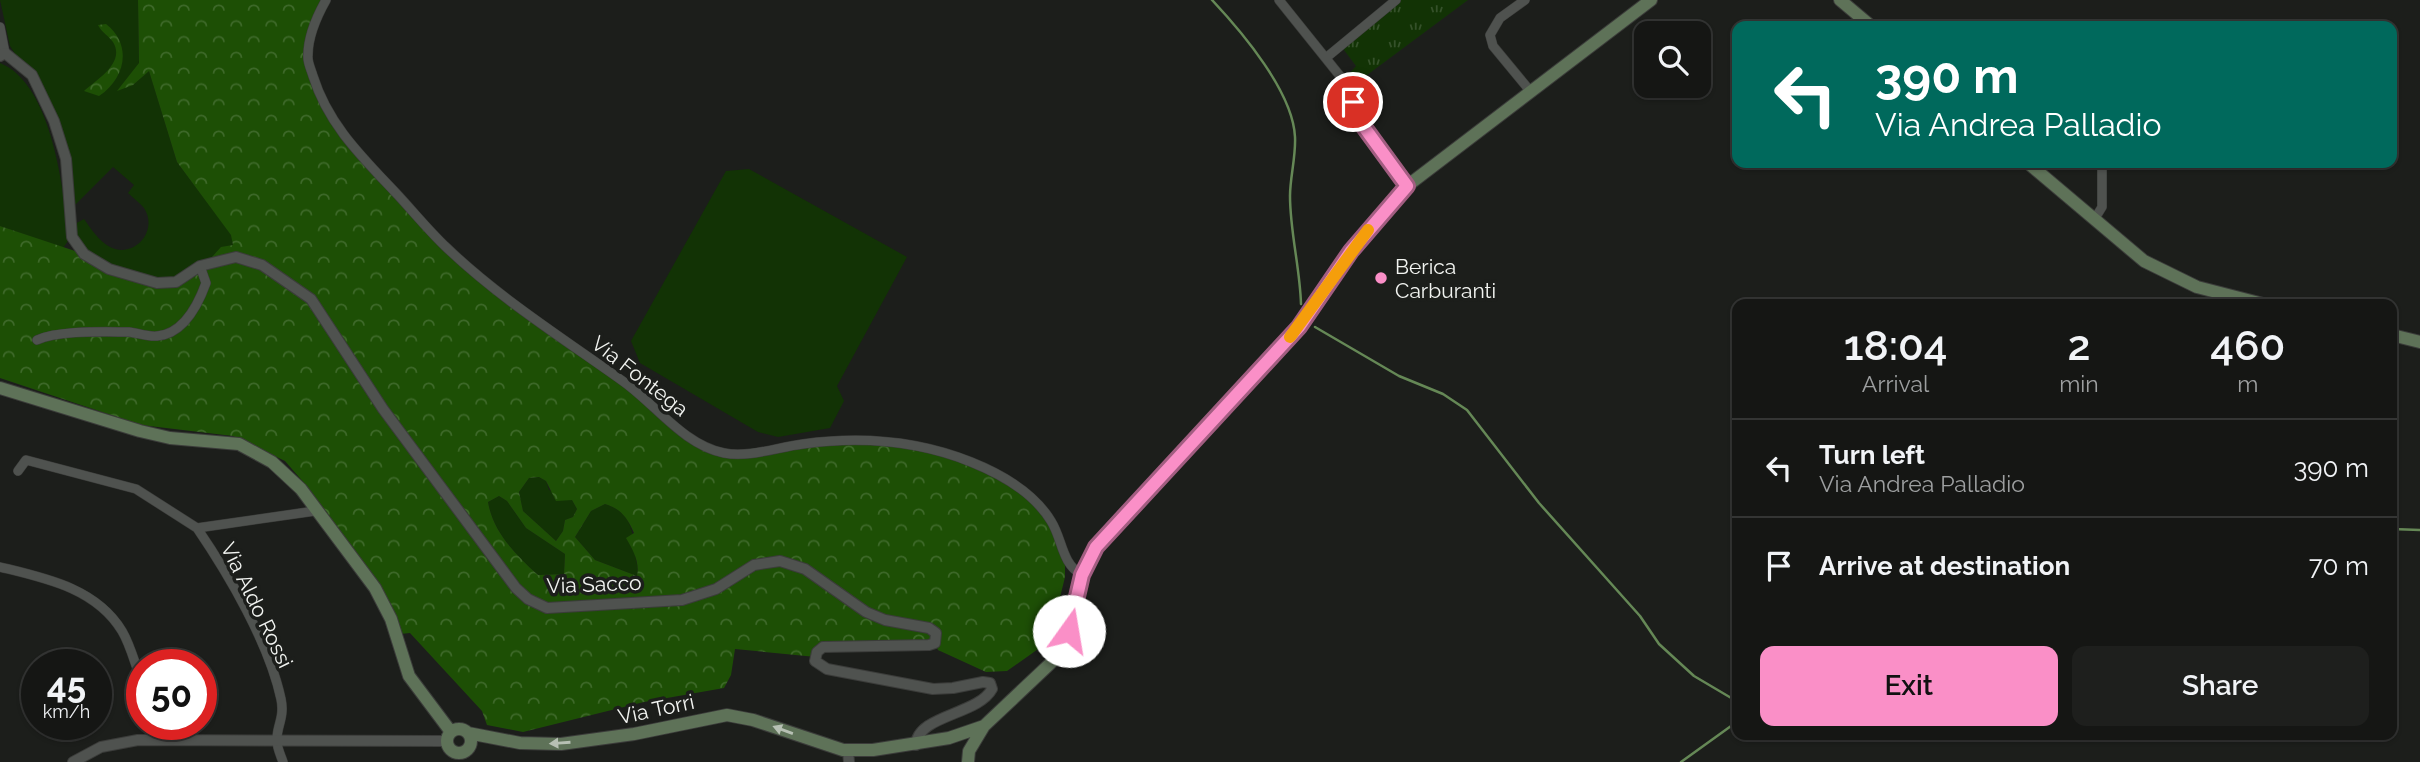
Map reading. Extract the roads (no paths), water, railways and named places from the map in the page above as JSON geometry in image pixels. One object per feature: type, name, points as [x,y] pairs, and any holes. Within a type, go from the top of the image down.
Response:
[{"type":"main road","points":[[969,756],[984,726],[1055,659],[1069,631],[1082,575],[1096,547],[1290,337],[1351,251],[1407,186],[1651,0]]},
{"type":"main road","points":[[1840,0],[1865,21]]},
{"type":"main road","points":[[2034,168],[2144,261],[2197,287],[2244,299]]},
{"type":"main road","points":[[2397,336],[2420,342]]},
{"type":"main road","points":[[0,388],[170,438],[239,444],[272,462],[288,475],[380,596],[409,676],[449,737],[452,751],[464,757],[471,743],[468,733],[458,729],[449,737]]},
{"type":"main road","name":"Via Torri","points":[[468,733],[520,743],[561,744],[634,734],[727,715],[753,720],[848,756]]},
{"type":"main road","points":[[848,756],[916,745],[984,726]]},
{"type":"main road","points":[[961,734],[969,756]]},
{"type":"street","name":"Via Fontega","points":[[326,0],[312,31],[307,57],[318,94],[335,124],[357,152],[445,246],[480,277],[628,385],[673,424],[699,443],[723,453],[743,454],[802,444],[868,439],[919,446],[972,463],[1017,486],[1033,499],[1059,535],[1069,566],[1082,575]]},
{"type":"street","points":[[1279,0],[1344,81],[1364,127],[1407,186]]},
{"type":"street","points":[[1327,57],[1396,0]]},
{"type":"street","points":[[1525,0],[1500,18],[1490,35],[1493,46],[1531,92]]},
{"type":"street","points":[[0,27],[3,54]]},
{"type":"street","name":"Via Sacco","points":[[3,54],[32,75],[54,121],[65,159],[72,237],[83,254],[109,269],[157,283],[176,282],[200,266],[236,257],[262,265],[311,299],[383,409],[516,588],[538,606],[547,608],[682,600],[716,589],[754,565],[780,561],[805,569],[866,612],[885,620],[934,631],[935,643],[929,645],[824,647],[817,652],[815,660],[827,669],[933,688],[953,688],[983,681],[990,684],[992,689],[982,700],[924,728],[916,745]]},
{"type":"street","points":[[2094,220],[2102,206],[2102,168]]},
{"type":"street","points":[[37,340],[47,335],[69,334],[131,332],[158,336],[181,326],[206,283],[200,266]]},
{"type":"street","name":"Via Aldo Rossi","points":[[18,471],[26,460],[136,489],[197,528],[224,567],[269,659],[281,700],[283,720],[277,740]]},
{"type":"street","name":"Via Aldo Rossi","points":[[197,528],[315,510]]},
{"type":"street","points":[[0,567],[55,582],[90,597],[105,608],[122,632],[129,649]]},
{"type":"street","points":[[217,740],[449,737]]},
{"type":"street","points":[[73,762],[116,742],[143,740]]},
{"type":"street","points":[[277,740],[284,762]]},
{"type":"waterway","points":[[1212,0],[1264,64],[1276,82],[1292,120],[1295,144],[1290,210],[1301,304]]},
{"type":"waterway","points":[[1315,327],[1399,376],[1443,394],[1467,410],[1539,503],[1640,616],[1659,644],[1694,676],[1732,698]]},
{"type":"waterway","points":[[2397,529],[2420,530]]},
{"type":"waterway","points":[[1681,762],[1732,725]]},
{"type":"place","name":"Berica Carburanti","points":[[1381,278]]}]
